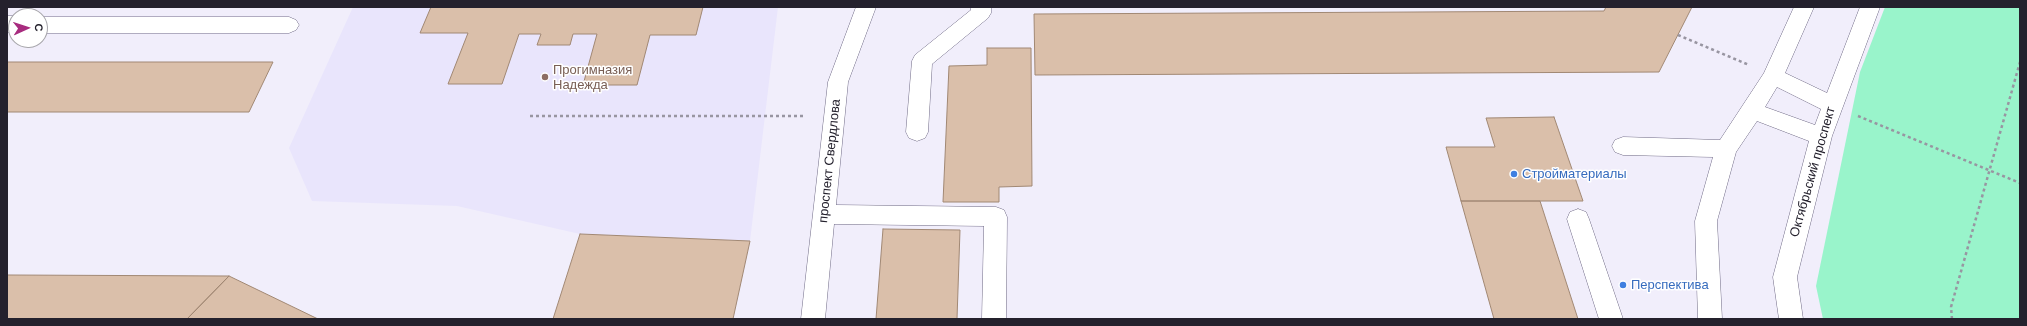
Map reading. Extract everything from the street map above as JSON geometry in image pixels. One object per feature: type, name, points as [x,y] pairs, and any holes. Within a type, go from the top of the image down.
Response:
[{"type":"street","name":"проспект Свердлова","points":[[813,319],[838,82],[866,7]]},
{"type":"street","points":[[917,132],[922,61],[981,13],[981,7]]},
{"type":"street","points":[[1710,319],[1706,221],[1726,149],[1752,111],[1773,76],[1804,7]]},
{"type":"street","name":"Октябрьский проспект","points":[[1791,319],[1785,277],[1821,136],[1870,7]]},
{"type":"street","points":[[48,25],[289,25]]},
{"type":"street","points":[[1773,76],[1832,105]]},
{"type":"street","points":[[1752,111],[1821,136]]},
{"type":"street","points":[[1623,146],[1726,149]]},
{"type":"street","points":[[824,214],[996,217],[994,319]]},
{"type":"street","points":[[1578,219],[1611,319]]},
{"type":"path","points":[[1678,35],[1773,76]]},
{"type":"path","points":[[1952,319],[1951,307],[2020,62]]},
{"type":"path","points":[[1832,105],[2020,183]]},
{"type":"path","points":[[530,116],[835,116]]},
{"type":"shaded area","name":"Прогимназия Надежда","points":[[353,7],[778,7],[750,241],[580,234],[457,206],[312,201],[289,148]]},
{"type":"green space","points":[[1885,7],[2020,7],[2020,319],[1823,319],[1816,286],[1860,72]]},
{"type":"building","points":[[431,7],[703,7],[696,35],[650,35],[637,85],[583,85],[597,34],[573,34],[570,45],[537,45],[541,34],[519,34],[502,84],[448,84],[468,33],[420,33]]},
{"type":"building","points":[[1606,7],[1692,7],[1659,72],[1035,75],[1034,14],[1604,11]]},
{"type":"building","points":[[987,48],[1031,48],[1032,186],[999,187],[999,202],[943,202],[949,66],[987,65]]},
{"type":"building","points":[[7,62],[273,62],[249,112],[7,112]]},
{"type":"building","name":"Стройматериалы","points":[[1554,117],[1583,201],[1461,201],[1446,147],[1495,147],[1486,118]]},
{"type":"building","points":[[1461,201],[1540,201],[1578,319],[1494,319]]},
{"type":"building","points":[[883,229],[960,230],[957,319],[876,319]]},
{"type":"building","points":[[580,234],[750,241],[733,319],[553,319]]},
{"type":"building","points":[[7,275],[229,276],[187,319],[7,319]]},
{"type":"building","points":[[229,276],[318,319],[187,319]]},
{"type":"place","name":"Прогимназия Надежда","points":[[545,77]]},
{"type":"place","name":"Стройматериалы","points":[[1514,174]]},
{"type":"place","name":"Перспектива","points":[[1623,285]]}]
